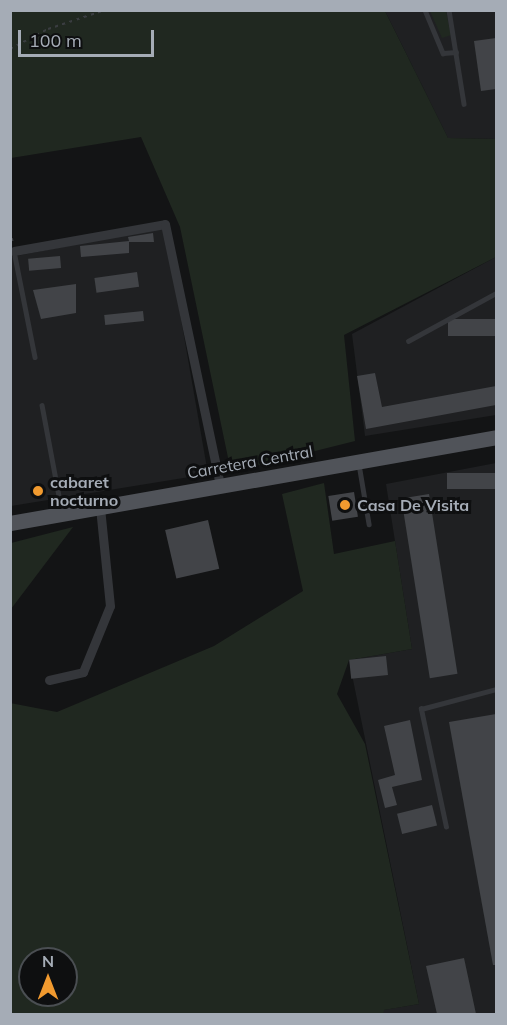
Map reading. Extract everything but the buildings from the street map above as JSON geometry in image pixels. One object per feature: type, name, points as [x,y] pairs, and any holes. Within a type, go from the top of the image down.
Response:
[{"type":"main road","name":"Carretera Central","points":[[10,523],[496,437]]},
{"type":"street","points":[[14,251],[165,224],[220,486]]},
{"type":"street","points":[[49,680],[83,672],[108,615],[111,580],[100,507]]},
{"type":"lane","points":[[424,10],[443,53],[456,52]]},
{"type":"lane","points":[[449,10],[465,104]]},
{"type":"lane","points":[[14,251],[35,357]]},
{"type":"lane","points":[[408,341],[496,293]]},
{"type":"lane","points":[[42,405],[62,514]]},
{"type":"lane","points":[[358,461],[369,524]]},
{"type":"lane","points":[[446,827],[421,709],[496,689]]},
{"type":"path","points":[[10,49],[48,29],[105,10]]},
{"type":"path","points":[[10,231],[14,251]]},
{"type":"shaded area","points":[[11,10],[385,11],[448,138],[496,139],[496,257],[344,335],[355,441],[231,472],[180,227],[141,137],[11,158]]},
{"type":"shaded area","points":[[385,11],[496,11],[496,139],[448,138]]},
{"type":"shaded area","points":[[430,11],[446,11],[451,35],[442,38]]},
{"type":"shaded area","points":[[165,227],[208,474],[11,506],[11,257]]},
{"type":"shaded area","points":[[496,257],[496,415],[365,436],[352,334]]},
{"type":"shaded area","points":[[496,463],[496,1014],[383,1014],[383,1010],[419,1004],[349,660],[412,649],[386,484]]},
{"type":"shaded area","points":[[324,483],[334,554],[395,541],[412,649],[349,660],[337,694],[365,744],[419,1004],[384,1010],[383,1014],[11,1014],[10,703],[57,712],[214,646],[303,591],[282,494]]},
{"type":"shaded area","points":[[73,527],[11,609],[11,543]]},
{"type":"place","name":"cabaret nocturno","points":[[38,491]]},
{"type":"place","name":"Casa De Visita","points":[[345,505]]}]
